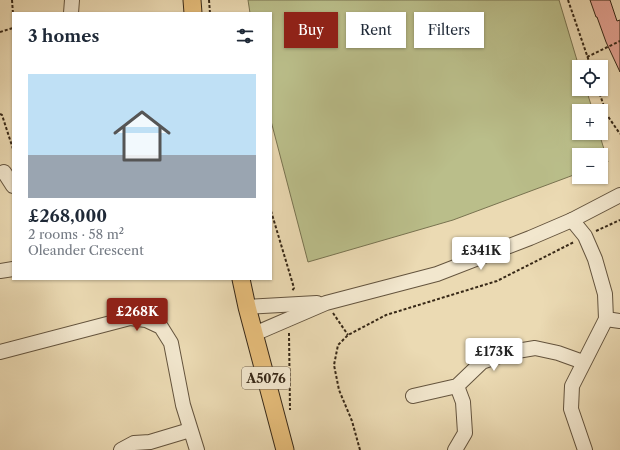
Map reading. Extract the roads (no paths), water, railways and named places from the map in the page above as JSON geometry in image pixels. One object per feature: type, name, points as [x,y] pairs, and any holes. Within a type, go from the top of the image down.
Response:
[{"type":"main road","points":[[192,0],[193,12]]},
{"type":"main road","name":"A5076","points":[[241,280],[285,450]]},
{"type":"street","points":[[71,12],[72,0]]},
{"type":"street","points":[[6,171],[12,184]]},
{"type":"street","points":[[254,334],[326,302],[437,274],[572,220],[620,195]]},
{"type":"street","points":[[572,220],[585,236],[595,259],[605,294],[606,319],[572,386],[571,410],[585,450]]},
{"type":"street","points":[[0,271],[12,269]]},
{"type":"street","points":[[247,306],[326,302]]},
{"type":"street","points":[[0,352],[24,347],[107,323],[130,318],[146,320],[161,327],[171,343],[183,405],[197,450]]},
{"type":"street","points":[[606,319],[620,321]]},
{"type":"street","points":[[413,396],[457,386],[482,362],[511,352],[535,348],[558,353],[583,362]]},
{"type":"street","points":[[455,450],[465,433],[464,402],[457,386]]},
{"type":"street","points":[[121,450],[134,443],[150,442],[190,430]]}]
